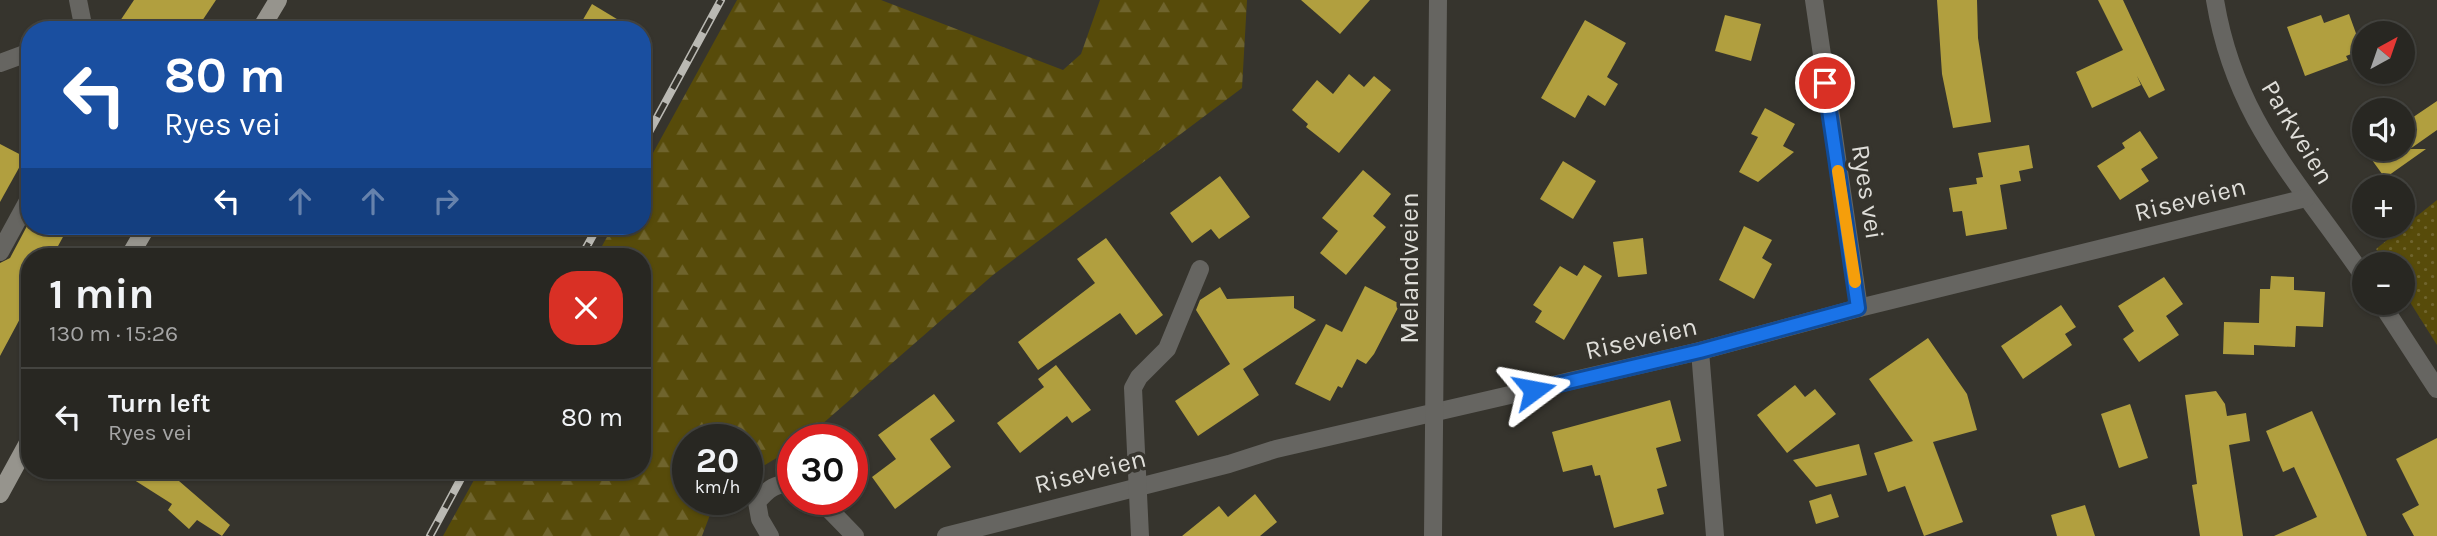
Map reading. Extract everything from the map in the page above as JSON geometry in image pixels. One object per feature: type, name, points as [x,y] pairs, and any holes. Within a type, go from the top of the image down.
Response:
[{"type":"main road","points":[[265,21],[278,0]]},
{"type":"main road","points":[[0,494],[21,456]]},
{"type":"street","points":[[78,0],[82,21]]},
{"type":"street","name":"Melandveien","points":[[1433,536],[1437,0]]},
{"type":"street","name":"Ryes vei","points":[[1814,0],[1858,308]]},
{"type":"street","name":"Parkveien","points":[[2215,0],[2229,57],[2243,97],[2265,138],[2352,261]]},
{"type":"street","points":[[0,63],[21,57]]},
{"type":"street","name":"Riseveien","points":[[946,536],[1137,485],[1229,464],[1276,449],[1700,351],[1858,308],[2306,198]]},
{"type":"street","points":[[0,252],[21,214]]},
{"type":"street","points":[[1140,536],[1133,388],[1139,377],[1167,349],[1200,270]]},
{"type":"street","points":[[2389,315],[2437,389]]},
{"type":"street","points":[[1700,351],[1716,536]]},
{"type":"street","points":[[770,536],[760,519],[757,502],[769,488],[777,486]]},
{"type":"street","points":[[835,515],[855,536]]},
{"type":"green space","points":[[737,0],[881,0],[1063,70],[1081,54],[1100,0],[1247,0],[1242,88],[993,275],[822,424],[777,424],[777,458],[763,466],[763,424],[672,424],[672,515],[710,515],[702,536],[443,536],[475,479],[651,479],[651,248],[601,248],[608,235],[651,235],[651,157]]},
{"type":"green space","points":[[2437,200],[2437,345],[2415,310],[2415,252],[2378,252],[2376,249],[2390,238],[2415,238],[2415,218]]},
{"type":"building","points":[[134,0],[216,0],[202,21],[120,21]]},
{"type":"building","points":[[1301,0],[1370,0],[1340,34]]},
{"type":"building","points":[[1937,0],[1977,0],[1978,38],[1991,122],[1953,128],[1942,74]]},
{"type":"building","points":[[2098,0],[2123,0],[2165,90],[2149,98],[2137,76],[2141,85],[2092,108],[2076,72],[2123,50]]},
{"type":"building","points":[[592,4],[620,21],[582,21]]},
{"type":"building","points":[[2349,14],[2352,22],[2352,54],[2346,56],[2348,60],[2305,76],[2287,27],[2321,15],[2324,23]]},
{"type":"building","points":[[1725,15],[1761,24],[1751,61],[1715,51]]},
{"type":"building","points":[[1585,20],[1626,43],[1607,77],[1618,84],[1605,106],[1588,95],[1575,118],[1541,98]]},
{"type":"building","points":[[1349,74],[1364,87],[1374,76],[1391,90],[1339,153],[1306,127],[1308,124],[1292,110],[1317,80],[1333,94]]},
{"type":"building","points":[[2437,101],[2437,130],[2415,145],[2415,116]]},
{"type":"building","points":[[1765,108],[1795,124],[1783,146],[1794,152],[1758,182],[1739,172],[1758,137],[1751,134]]},
{"type":"building","points":[[2140,131],[2158,158],[2141,169],[2149,181],[2120,200],[2097,166],[2125,148],[2122,143]]},
{"type":"building","points":[[0,144],[21,155],[21,164],[0,202]]},
{"type":"building","points":[[2029,145],[2033,168],[2019,171],[2021,181],[2000,185],[2007,229],[1966,236],[1962,211],[1953,212],[1949,188],[1977,184],[1976,178],[1983,177],[1978,153]]},
{"type":"building","points":[[2415,149],[2426,149],[2415,157]]},
{"type":"building","points":[[1563,161],[1596,181],[1573,219],[1540,199]]},
{"type":"building","points":[[2373,161],[2409,161],[2389,175],[2383,175]]},
{"type":"building","points":[[1363,170],[1391,194],[1373,216],[1386,227],[1346,275],[1320,253],[1338,231],[1322,218]]},
{"type":"building","points":[[1220,176],[1250,217],[1219,239],[1211,229],[1192,243],[1170,213]]},
{"type":"building","points":[[1744,226],[1772,240],[1762,258],[1772,264],[1754,299],[1719,280]]},
{"type":"building","points":[[22,235],[64,235],[57,248],[21,248],[21,317],[0,356],[0,263],[10,258]]},
{"type":"building","points":[[1106,238],[1163,315],[1136,335],[1120,313],[1038,370],[1018,342],[1095,283],[1077,259]]},
{"type":"building","points":[[1643,238],[1647,274],[1618,277],[1613,242]]},
{"type":"building","points":[[1584,265],[1602,276],[1564,340],[1535,322],[1542,311],[1533,305],[1560,266],[1577,276]]},
{"type":"building","points":[[2271,276],[2294,277],[2294,290],[2325,292],[2323,327],[2296,326],[2295,347],[2254,345],[2254,355],[2223,354],[2224,322],[2259,323],[2260,289],[2270,289]]},
{"type":"building","points":[[2164,277],[2183,304],[2166,316],[2179,335],[2139,362],[2123,339],[2134,331],[2118,306]]},
{"type":"building","points":[[1365,286],[1400,304],[1374,354],[1366,364],[1357,359],[1342,388],[1338,386],[1330,401],[1295,384],[1326,324],[1342,332]]},
{"type":"building","points":[[1220,287],[1227,299],[1294,296],[1294,308],[1316,320],[1243,369],[1259,395],[1198,436],[1175,401],[1230,364],[1196,310],[1200,300]]},
{"type":"building","points":[[2061,305],[2076,327],[2065,334],[2072,345],[2023,379],[2001,346]]},
{"type":"building","points":[[1928,338],[1967,394],[1977,430],[1933,442],[1963,522],[1924,536],[1905,486],[1888,492],[1874,453],[1913,441],[1869,379]]},
{"type":"building","points":[[1056,365],[1091,410],[1072,423],[1067,416],[1020,453],[997,423],[1044,387],[1038,379]]},
{"type":"building","points":[[1795,385],[1805,397],[1815,389],[1836,414],[1787,453],[1757,415]]},
{"type":"building","points":[[2216,391],[2225,404],[2227,416],[2246,413],[2250,441],[2229,445],[2243,536],[2200,536],[2192,485],[2197,484],[2185,395]]},
{"type":"building","points":[[934,394],[955,421],[930,439],[951,467],[895,509],[872,477],[896,459],[878,435]]},
{"type":"building","points":[[1670,400],[1681,441],[1656,448],[1667,486],[1657,489],[1664,514],[1614,528],[1600,475],[1595,476],[1592,465],[1563,472],[1552,432]]},
{"type":"building","points":[[2130,404],[2148,458],[2119,468],[2101,414]]},
{"type":"building","points":[[2312,411],[2367,536],[2274,536],[2317,517],[2294,467],[2283,472],[2266,431]]},
{"type":"building","points":[[2437,438],[2437,536],[2414,536],[2402,514],[2419,505],[2396,459]]},
{"type":"building","points":[[1859,444],[1867,475],[1816,487],[1793,460]]},
{"type":"building","points":[[133,479],[180,479],[179,481],[230,525],[222,536],[197,520],[189,529],[168,510],[172,504]]},
{"type":"building","points":[[1255,494],[1277,522],[1260,536],[1182,536],[1219,506],[1228,517]]},
{"type":"building","points":[[1831,494],[1839,517],[1816,524],[1809,501]]},
{"type":"building","points":[[2085,505],[2095,536],[2057,536],[2051,515]]},
{"type":"railway","points":[[651,128],[721,0]]},
{"type":"railway","points":[[586,248],[593,235]]},
{"type":"railway","points":[[430,536],[461,479]]},
{"type":"slow traffic","points":[[1838,171],[1855,282]]},
{"type":"route","points":[[1534,390],[1700,351],[1858,308],[1825,83]]}]
